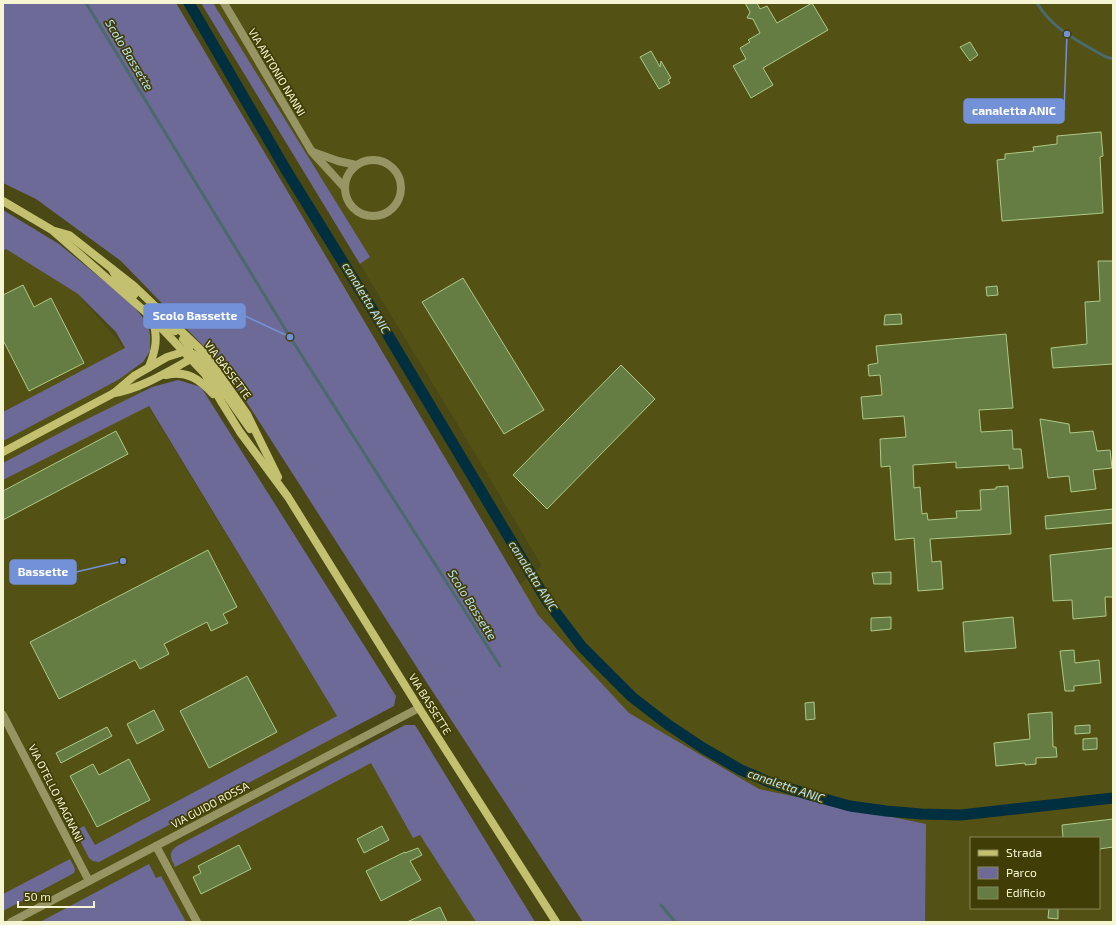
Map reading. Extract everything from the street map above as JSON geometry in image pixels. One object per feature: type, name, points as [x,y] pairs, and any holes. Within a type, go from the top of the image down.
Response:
[{"type":"main road","name":"VIA BASSETTE","points":[[3,201],[52,230],[152,318],[205,374],[240,432],[288,497],[419,708],[556,922]]},
{"type":"main road","name":"VIA BASSETTE","points":[[52,230],[69,235],[110,266],[170,318],[205,354],[247,414],[288,497]]},
{"type":"main road","name":"VIA BASSETTE","points":[[110,266],[116,279],[189,345],[191,350],[189,356]]},
{"type":"main road","points":[[149,366],[156,344],[156,331],[152,318]]},
{"type":"main road","points":[[3,452],[114,393],[134,376],[149,366],[167,357],[182,352],[189,356],[158,377],[122,392],[114,393]]},
{"type":"main road","name":"VIA BASSETTE","points":[[189,356],[200,358],[263,446]]},
{"type":"main road","points":[[158,377],[181,373],[192,376],[204,383],[222,403]]},
{"type":"street","name":"VIA ANTONIO NANNI","points":[[224,3],[312,152],[345,188],[346,197],[350,205],[365,215],[375,216],[384,214],[392,208],[398,200],[401,191],[401,181],[397,172],[382,161],[364,161],[356,165],[338,161],[312,152]]},
{"type":"street","points":[[345,188],[346,180],[356,165]]},
{"type":"street","name":"VIA GUIDO ROSSA","points":[[11,922],[419,708]]},
{"type":"street","name":"VIA OTELLO MAGNANI","points":[[3,715],[89,881]]},
{"type":"street","points":[[156,846],[196,922]]},
{"type":"shaded area","points":[[201,3],[1113,3],[1113,922],[583,922],[418,669],[542,566]]},
{"type":"shaded area","points":[[6,249],[78,294],[125,349],[148,406],[337,716],[374,768],[413,838],[420,834],[476,922],[3,922],[3,251]]},
{"type":"green space","points":[[3,3],[176,3],[538,615],[629,713],[759,789],[926,824],[925,922],[583,922],[244,398],[213,356],[121,261],[36,199],[3,183]]},
{"type":"green space","points":[[201,3],[213,3],[370,257],[360,264]]},
{"type":"green space","points":[[3,210],[59,244],[131,303],[148,324],[150,351],[143,362],[118,380],[3,441],[3,412],[125,348],[116,332],[78,294],[6,249],[3,251]]},
{"type":"green space","points":[[178,380],[201,387],[396,696],[394,706],[99,862],[93,861],[89,858],[75,831],[84,826],[95,845],[337,716],[149,406],[3,480],[3,463],[152,387]]},
{"type":"green space","points":[[405,725],[415,725],[535,922],[476,922],[420,835],[413,838],[371,763],[175,867],[171,854],[177,846]]},
{"type":"green space","points":[[70,859],[75,869],[74,873],[3,911],[3,894]]},
{"type":"green space","points":[[149,864],[156,878],[161,876],[186,922],[40,922]]},
{"type":"building","points":[[745,3],[757,3],[760,9],[767,6],[777,23],[812,3],[828,30],[763,68],[773,85],[751,98],[733,66],[746,59],[740,48],[750,42],[748,40],[760,33],[753,19],[747,18],[750,12]]},
{"type":"building","points":[[970,42],[978,55],[970,61],[960,47]]},
{"type":"building","points":[[651,51],[660,67],[661,61],[671,78],[668,80],[670,83],[659,89],[640,57]]},
{"type":"building","points":[[1101,132],[1103,156],[1100,157],[1103,213],[1002,221],[997,160],[1005,159],[1005,154],[1034,151],[1033,147],[1057,144],[1057,136]]},
{"type":"building","points":[[1098,261],[1113,261],[1113,364],[1053,368],[1051,348],[1087,344],[1085,302],[1100,301]]},
{"type":"building","points":[[463,278],[544,410],[504,434],[422,302]]},
{"type":"building","points":[[23,285],[34,307],[51,298],[84,363],[29,391],[3,340],[3,295]]},
{"type":"building","points":[[997,286],[998,295],[987,296],[986,287]]},
{"type":"building","points":[[901,314],[902,324],[884,325],[885,315]]},
{"type":"building","points":[[1006,334],[1013,408],[979,410],[981,432],[1012,430],[1013,449],[1021,449],[1023,468],[1009,469],[1009,465],[956,468],[956,462],[913,465],[914,488],[920,487],[922,514],[927,513],[928,520],[957,518],[956,511],[981,510],[980,490],[996,489],[996,487],[1008,486],[1011,534],[930,539],[932,562],[941,561],[943,589],[918,591],[914,538],[895,540],[890,466],[881,467],[880,439],[906,437],[904,416],[863,419],[861,397],[882,395],[880,375],[869,376],[868,365],[878,363],[876,346]]},
{"type":"building","points":[[621,365],[655,399],[547,509],[513,475]]},
{"type":"building","points":[[1040,419],[1069,424],[1070,433],[1093,431],[1097,451],[1110,450],[1112,468],[1093,470],[1096,489],[1071,492],[1069,476],[1048,478]]},
{"type":"building","points":[[116,431],[128,454],[3,520],[3,491]]},
{"type":"building","points":[[1113,509],[1113,523],[1046,529],[1045,516]]},
{"type":"building","points":[[1113,548],[1113,597],[1105,597],[1106,616],[1073,619],[1072,600],[1053,601],[1050,555]]},
{"type":"building","points":[[208,550],[237,607],[223,614],[228,623],[211,631],[207,622],[164,644],[169,654],[140,669],[135,660],[59,699],[30,642]]},
{"type":"building","points":[[891,572],[891,584],[874,584],[872,573]]},
{"type":"building","points":[[891,617],[891,629],[871,631],[871,618]]},
{"type":"building","points":[[1013,617],[1016,648],[965,652],[963,622]]},
{"type":"building","points":[[1074,650],[1075,663],[1099,660],[1101,683],[1074,686],[1074,691],[1065,691],[1060,651]]},
{"type":"building","points":[[247,676],[277,732],[209,768],[180,711]]},
{"type":"building","points":[[814,702],[815,719],[806,720],[805,703]]},
{"type":"building","points":[[154,710],[164,730],[137,744],[127,724]]},
{"type":"building","points":[[1052,712],[1053,747],[1056,747],[1057,757],[1036,758],[1036,764],[1025,765],[1025,763],[996,766],[994,743],[1030,739],[1028,714]]},
{"type":"building","points":[[1090,725],[1090,733],[1075,734],[1075,726]]},
{"type":"building","points":[[107,727],[112,736],[61,763],[56,753]]},
{"type":"building","points":[[1097,738],[1097,749],[1083,750],[1083,739]]},
{"type":"building","points":[[129,759],[150,800],[97,827],[70,776],[93,764],[99,775]]},
{"type":"building","points":[[1113,819],[1113,847],[1100,849],[1100,837],[1063,837],[1062,825]]},
{"type":"building","points":[[382,826],[389,840],[364,853],[357,839]]},
{"type":"building","points":[[239,845],[251,869],[201,894],[193,877],[201,873],[198,866]]},
{"type":"building","points":[[418,848],[422,855],[410,861],[421,880],[381,901],[366,871],[405,852]]},
{"type":"building","points":[[440,907],[447,922],[407,922]]},
{"type":"building","points":[[1049,909],[1058,909],[1058,919],[1048,918]]},
{"type":"waterway","name":"Scolo Bassette","points":[[86,3],[290,337],[500,666]]},
{"type":"waterway","name":"canaletta ANIC","points":[[189,3],[286,170],[388,335],[547,601],[582,647],[632,697],[667,724],[703,748],[741,770],[769,782],[850,806],[921,814],[961,815],[1113,798]]},
{"type":"waterway","name":"canaletta ANIC","points":[[1037,3],[1043,12],[1059,28],[1106,57],[1113,59]]},
{"type":"waterway","name":"Scolo Bassette","points":[[661,905],[675,922]]},
{"type":"place","name":"canaletta ANIC","points":[[1067,34]]},
{"type":"place","name":"Scolo Bassette","points":[[290,337]]},
{"type":"place","name":"Bassette","points":[[123,561]]}]
